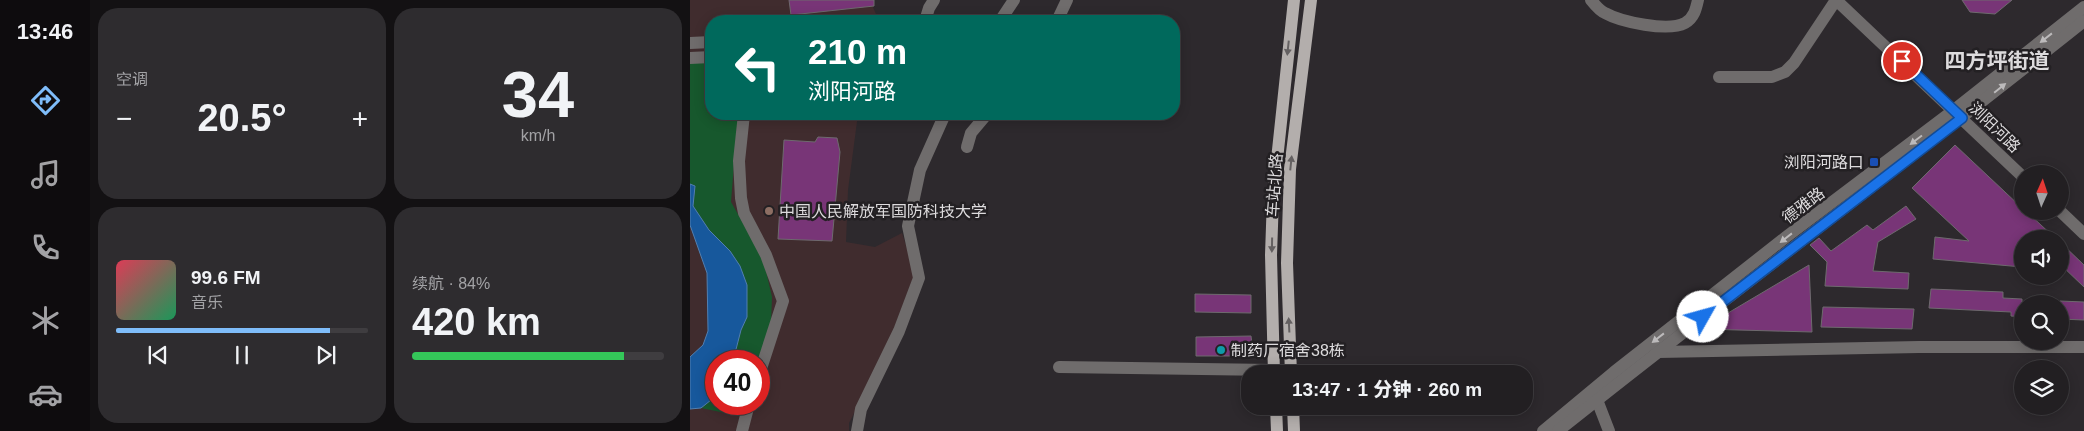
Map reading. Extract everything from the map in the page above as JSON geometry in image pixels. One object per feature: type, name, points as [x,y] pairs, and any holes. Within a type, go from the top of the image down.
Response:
[{"type":"main road","name":"车站北路","points":[[1274,365],[1271,255],[1272,198],[1294,0]]},
{"type":"main road","name":"车站北路","points":[[1292,365],[1287,263],[1290,169],[1311,0]]},
{"type":"main road","points":[[1276,415],[1277,431]]},
{"type":"main road","points":[[1293,415],[1294,431]]},
{"type":"street","points":[[927,15],[934,0]]},
{"type":"street","points":[[1004,15],[1014,0]]},
{"type":"street","points":[[1060,15],[1067,0]]},
{"type":"street","points":[[1591,0],[1603,12],[1625,22],[1667,26],[1684,24],[1693,16],[1698,0]]},
{"type":"street","points":[[1719,77],[1772,77],[1785,72],[1794,63],[1836,0]]},
{"type":"street","name":"浏阳河路","points":[[1836,0],[2014,168]]},
{"type":"street","points":[[2079,0],[2084,8]]},
{"type":"street","name":"德雅路","points":[[1558,431],[1958,114],[2084,8]]},
{"type":"street","points":[[1958,114],[2084,21]]},
{"type":"street","points":[[690,43],[705,42]]},
{"type":"street","points":[[690,58],[705,57]]},
{"type":"street","name":"德雅路","points":[[1543,431],[1614,372],[1786,237],[1958,114]]},
{"type":"street","points":[[744,120],[739,180],[742,206],[751,228],[766,255],[783,301],[767,350]]},
{"type":"street","points":[[856,431],[861,409],[899,331],[919,278],[908,226],[920,170],[942,120]]},
{"type":"street","points":[[966,147],[971,133],[982,120]]},
{"type":"street","points":[[2069,220],[2084,234]]},
{"type":"street","points":[[1658,352],[1919,347],[2084,347]]},
{"type":"street","points":[[1059,367],[1241,371]]},
{"type":"street","points":[[1597,400],[1609,431]]},
{"type":"street","points":[[742,431],[747,415]]},
{"type":"shaded area","name":"中国人民解放军国防科技大学","points":[[690,0],[870,0],[876,15],[705,15],[705,120],[857,120],[848,190],[846,242],[875,247],[902,233],[915,273],[884,355],[849,423],[849,431],[690,431]]},
{"type":"green space","points":[[690,61],[705,62],[705,120],[738,120],[731,202],[763,258],[772,297],[771,323],[762,350],[736,350],[741,330],[747,317],[747,285],[730,251],[709,230],[693,206],[695,187],[690,184]]},
{"type":"water","points":[[690,184],[695,186],[693,206],[709,230],[730,251],[740,266],[747,285],[747,317],[741,330],[736,350],[705,350],[705,405],[701,408],[690,409],[690,357],[703,345],[708,331],[707,273],[690,225]]},
{"type":"building","points":[[789,0],[874,0],[874,6],[791,15]]},
{"type":"building","points":[[1962,0],[2012,0],[1995,14],[1970,12]]},
{"type":"building","points":[[818,137],[837,138],[840,152],[832,241],[778,239],[784,140],[815,142]]},
{"type":"building","points":[[1955,145],[2014,200],[2014,220],[2036,220],[2046,230],[2014,230],[2014,266],[1933,259],[1935,237],[1969,241],[1912,188]]},
{"type":"building","points":[[1906,206],[1916,219],[1878,242],[1873,271],[1909,273],[1908,289],[1825,286],[1827,262],[1810,245],[1819,238],[1831,251],[1867,225],[1873,230]]},
{"type":"building","points":[[2069,251],[2084,265],[2084,287],[2069,273]]},
{"type":"building","points":[[1809,265],[1812,332],[1701,329]]},
{"type":"building","points":[[1931,289],[2003,292],[2003,298],[2014,299],[2014,316],[2011,316],[2011,312],[1929,308]]},
{"type":"building","points":[[1195,294],[1251,295],[1251,313],[1195,312]]},
{"type":"building","points":[[2069,301],[2084,302],[2084,320],[2069,319]]},
{"type":"building","points":[[1823,307],[1914,309],[1912,329],[1821,327]]},
{"type":"building","name":"制药厂宿舍38栋","points":[[1251,336],[1252,344],[1246,345],[1247,356],[1196,356],[1196,337]]},
{"type":"place","name":"浏阳河路口","points":[[1874,162]]},
{"type":"place","name":"中国人民解放军国防科技大学","points":[[769,211]]},
{"type":"place","name":"制药厂宿舍38栋","points":[[1221,350]]},
{"type":"district","name":"四方坪街道","points":[[1997,61]]},
{"type":"route","points":[[1703,317],[1962,118],[1902,61]]}]
